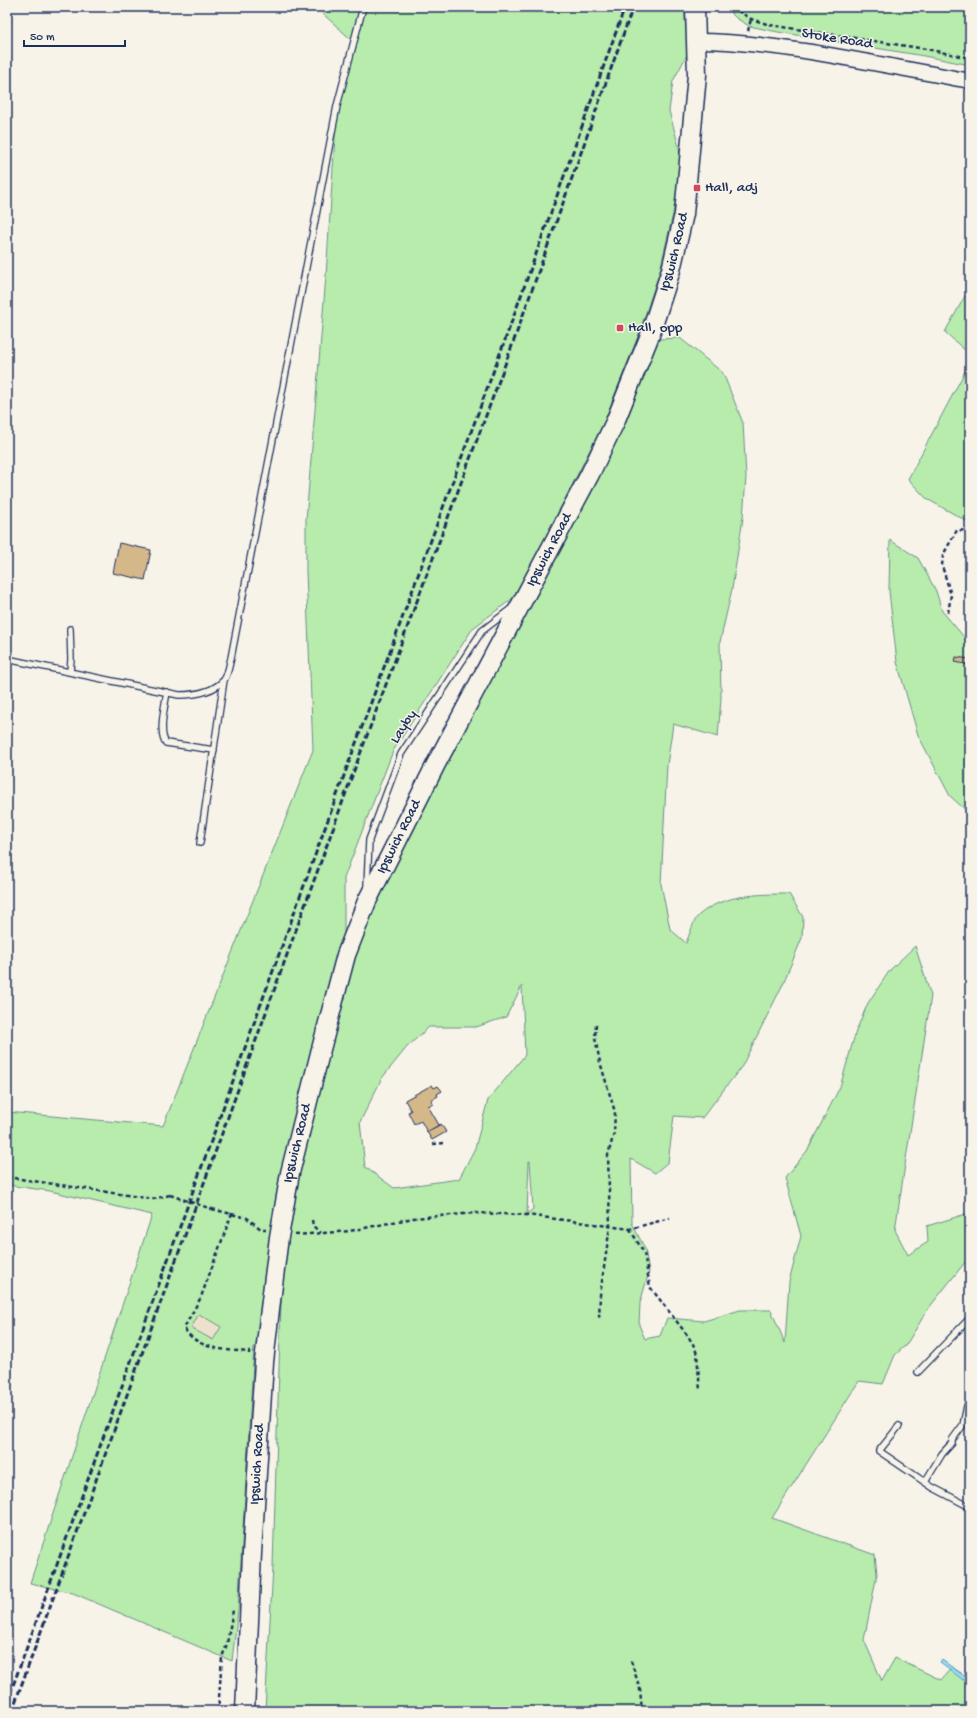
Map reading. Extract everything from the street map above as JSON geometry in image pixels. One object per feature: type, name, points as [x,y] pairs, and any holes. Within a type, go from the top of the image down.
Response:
[{"type":"highway","name":"Ipswich Road","points":[[245,1711],[252,1554],[264,1362],[287,1233],[290,1173],[320,1053],[346,955],[367,901],[436,764],[525,599],[615,422],[650,335],[671,270],[684,214],[687,193],[695,115],[697,75],[695,7]]},
{"type":"street","name":"Stoke Road","points":[[697,41],[752,43],[970,81]]},
{"type":"lane","points":[[200,843],[224,680],[231,658],[337,106],[363,7]]},
{"type":"lane","name":"Layby","points":[[367,901],[369,840],[401,754],[482,631],[525,599]]},
{"type":"lane","points":[[70,629],[70,672]]},
{"type":"lane","points":[[7,659],[179,695],[192,695],[207,692],[224,680]]},
{"type":"lane","points":[[166,692],[162,732],[163,740],[174,746],[214,750]]},
{"type":"lane","points":[[918,1372],[970,1318]]},
{"type":"lane","points":[[925,1482],[942,1454],[952,1443],[952,1440],[963,1425],[967,1406]]},
{"type":"lane","points":[[899,1426],[879,1451],[925,1482],[970,1507]]},
{"type":"path","points":[[732,7],[750,19],[770,24],[926,49],[970,58]]},
{"type":"path","points":[[948,613],[951,595],[942,566],[943,555],[957,530],[970,531]]},
{"type":"path","points":[[596,1024],[595,1038],[600,1062],[615,1112],[614,1133],[608,1155],[610,1226],[600,1295],[599,1319]]},
{"type":"path","points":[[433,1144],[445,1143]]},
{"type":"path","points":[[7,1177],[153,1199],[170,1195],[212,1209],[248,1218],[261,1229],[287,1233],[350,1231],[413,1218],[476,1214],[527,1215],[630,1229],[670,1218]]},
{"type":"path","points":[[232,1214],[201,1297],[184,1328],[188,1335],[196,1341],[217,1349],[249,1352],[249,1360]]},
{"type":"path","points":[[312,1220],[313,1226],[321,1233]]},
{"type":"path","points":[[630,1229],[644,1253],[650,1287],[694,1346],[697,1354],[700,1391]]},
{"type":"path","points":[[218,1711],[222,1657],[227,1644],[233,1609]]},
{"type":"path","points":[[631,1661],[640,1690],[642,1711]]},
{"type":"shaded area","points":[[199,1314],[221,1327],[212,1341],[191,1328]]},
{"type":"green space","points":[[322,7],[684,7],[688,53],[673,81],[669,111],[679,147],[681,166],[673,214],[660,270],[639,334],[604,422],[516,596],[473,628],[393,751],[344,878],[344,939],[258,1345],[254,1347],[238,1610],[232,1661],[73,1593],[30,1583],[152,1215],[50,1191],[7,1185],[7,1112],[163,1126],[313,750],[306,571],[306,520],[326,276],[337,106],[354,42],[322,13]],"holes":[[[199,1314],[221,1327],[213,1340],[191,1328]]]},
{"type":"green space","points":[[725,7],[970,7],[970,65],[749,26],[736,18]]},
{"type":"green space","points":[[970,287],[970,355],[945,332]]},
{"type":"green space","points":[[680,338],[723,373],[743,423],[746,477],[743,518],[732,589],[720,642],[721,698],[718,737],[673,724],[667,765],[661,884],[670,929],[686,943],[693,924],[699,915],[709,908],[730,899],[754,895],[789,894],[803,917],[802,938],[782,986],[742,1066],[702,1118],[674,1116],[668,1162],[655,1173],[631,1159],[632,1223],[645,1249],[649,1272],[640,1303],[639,1325],[645,1339],[660,1336],[667,1318],[704,1321],[740,1310],[771,1310],[785,1343],[789,1282],[801,1236],[785,1178],[807,1151],[840,1087],[856,1031],[868,1003],[890,970],[915,946],[931,996],[895,1230],[908,1255],[928,1242],[927,1226],[969,1213],[970,1256],[928,1309],[906,1345],[895,1355],[883,1384],[859,1381],[772,1518],[875,1555],[877,1574],[864,1640],[882,1681],[895,1658],[941,1680],[952,1667],[970,1679],[970,1711],[265,1711],[273,1567],[281,1302],[285,1241],[297,1178],[358,941],[381,891],[442,769],[570,531],[621,427],[658,339]],"holes":[[[522,986],[525,1055],[488,1100],[475,1148],[459,1179],[394,1188],[365,1167],[360,1122],[382,1078],[407,1047],[429,1027],[476,1027],[506,1017]],[[529,1161],[533,1209],[527,1214]]]},
{"type":"green space","points":[[970,362],[970,523],[927,499],[908,479]]},
{"type":"green space","points":[[890,540],[918,558],[936,591],[942,611],[970,644],[970,814],[950,796],[918,735],[897,662],[889,591]]},
{"type":"water","points":[[942,1660],[970,1680],[970,1685],[940,1663]]},
{"type":"building","points":[[119,543],[151,550],[145,580],[113,573]]},
{"type":"building","points":[[956,657],[970,659],[970,665],[955,662]]},
{"type":"building","points":[[432,1085],[434,1088],[438,1086],[442,1091],[437,1094],[438,1096],[431,1100],[433,1104],[428,1106],[439,1125],[427,1132],[421,1121],[414,1124],[408,1112],[411,1111],[405,1100]]},
{"type":"building","points":[[441,1124],[446,1132],[432,1140],[427,1132]]},
{"type":"railway","points":[[7,1702],[349,762],[505,340],[625,7]]},
{"type":"railway","points":[[12,1711],[356,765],[513,343],[633,7]]},
{"type":"place","name":"Hall, adj","points":[[697,188]]},
{"type":"place","name":"Hall, opp","points":[[620,328]]}]
